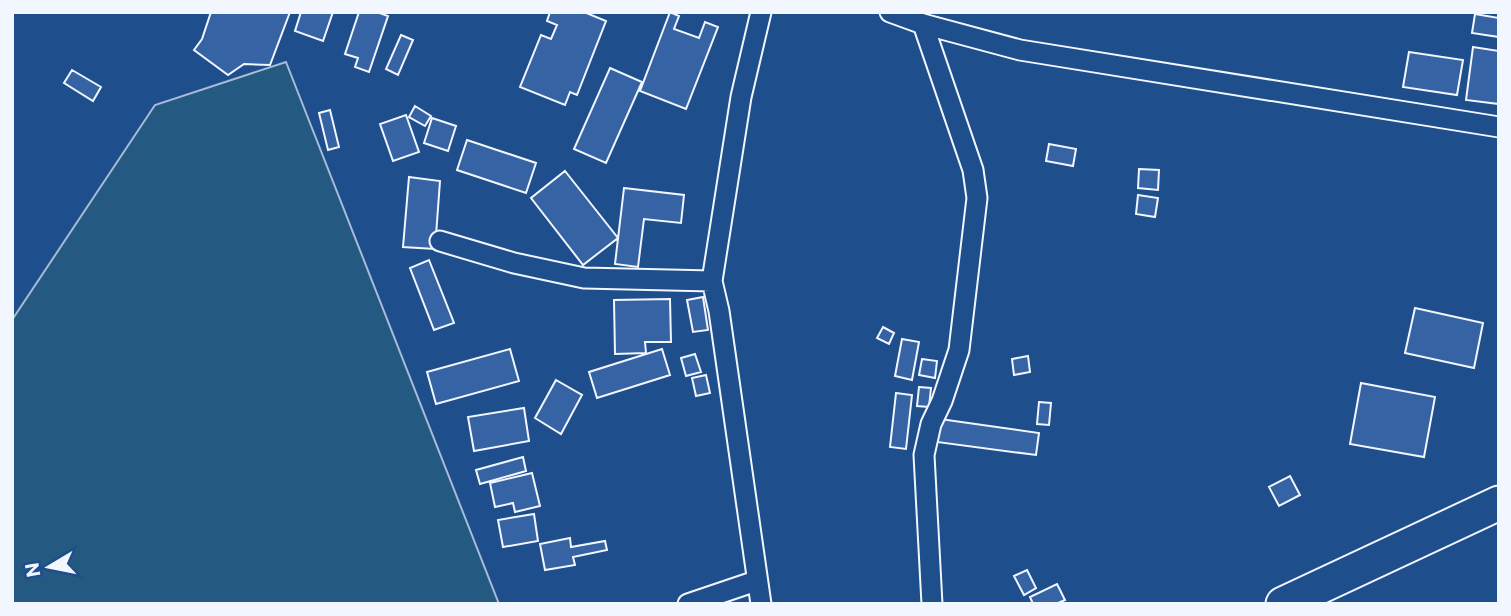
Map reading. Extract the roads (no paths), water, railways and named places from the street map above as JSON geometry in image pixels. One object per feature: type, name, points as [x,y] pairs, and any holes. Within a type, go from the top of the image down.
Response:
[{"type":"highway","points":[[1283,604],[1499,503]]},
{"type":"street","points":[[761,12],[741,97],[712,281],[719,311],[761,604]]},
{"type":"street","points":[[890,12],[923,24],[1020,50],[1499,127]]},
{"type":"street","points":[[923,24],[974,170],[977,198],[959,350],[942,401],[931,424],[924,455],[932,604]]},
{"type":"street","points":[[440,241],[514,263],[584,278],[712,281]]},
{"type":"street","points":[[688,604],[757,581]]}]
